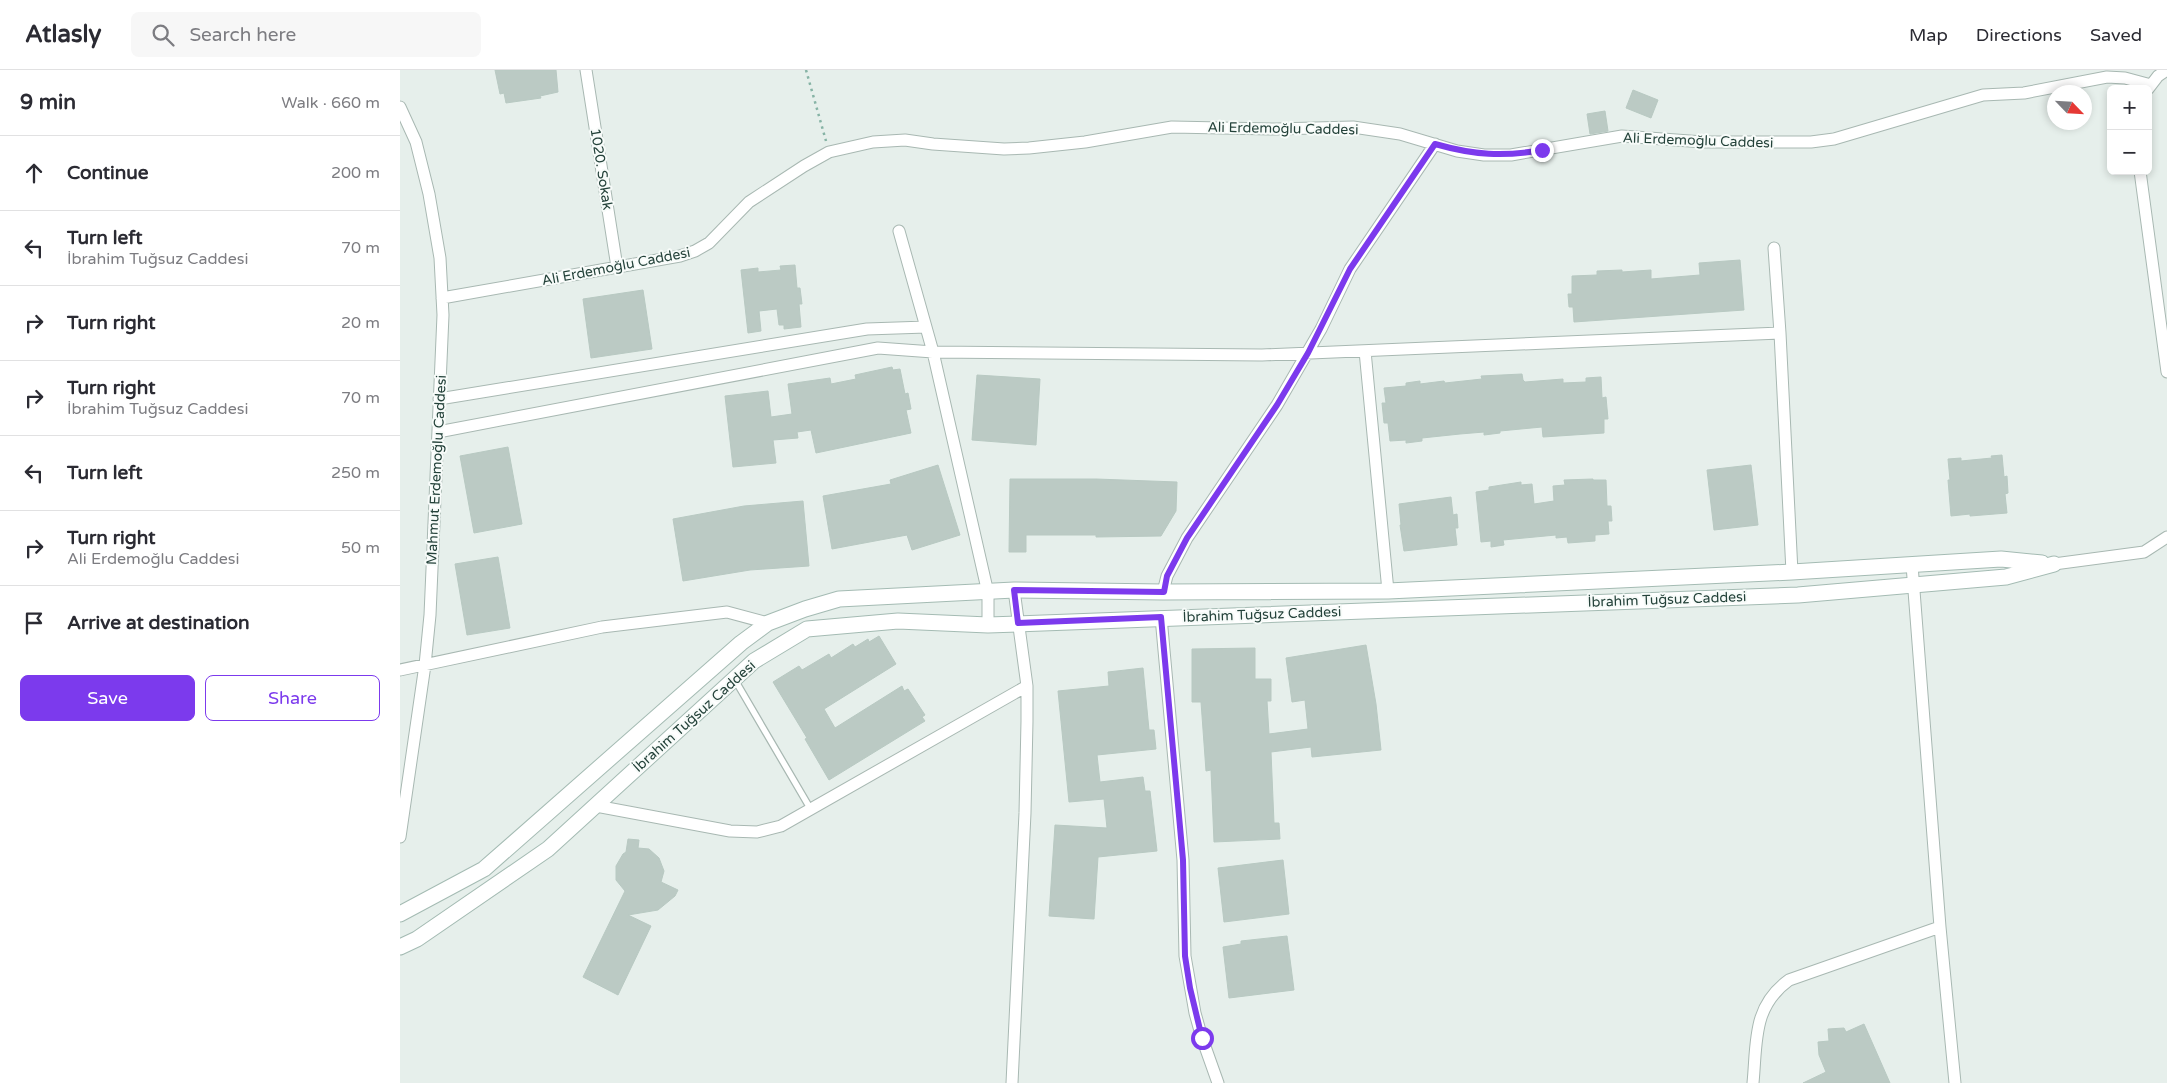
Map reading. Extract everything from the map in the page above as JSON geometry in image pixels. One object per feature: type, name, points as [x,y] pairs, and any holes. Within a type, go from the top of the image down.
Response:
[{"type":"street","name":"1020. Sokak","points":[[586,70],[617,267]]},
{"type":"street","points":[[2151,85],[2158,76],[2167,70]]},
{"type":"street","name":"Ali Erdemoğlu Caddesi","points":[[442,298],[680,256],[696,251],[709,243],[749,202],[783,179],[829,152],[873,142],[905,140],[951,146],[1004,149],[1029,148],[1172,127],[1207,126],[1276,129],[1353,128],[1385,131],[1484,155],[1511,155],[1622,136],[1703,142],[1811,142],[1834,138],[1983,96],[2024,93],[2107,77],[2125,78],[2144,85]]},
{"type":"street","name":"Mahmut Erdemoğlu Caddesi","points":[[400,107],[416,142],[429,194],[440,258],[442,298],[430,615],[425,665],[400,837]]},
{"type":"street","points":[[1164,592],[1167,576],[1187,538],[1277,405],[1308,353],[1350,269],[1435,144]]},
{"type":"street","points":[[2141,175],[2167,372]]},
{"type":"street","points":[[899,231],[933,352],[988,593],[988,625]]},
{"type":"street","points":[[1774,248],[1792,572]]},
{"type":"street","points":[[439,398],[867,329],[926,327]]},
{"type":"street","points":[[438,432],[878,348],[933,352],[1262,355],[1780,333]]},
{"type":"street","points":[[1365,350],[1388,591]]},
{"type":"street","name":"İbrahim Tuğsuz Caddesi","points":[[400,947],[417,939],[548,849],[754,661],[807,629],[898,621],[988,625],[1161,617],[1798,595],[2006,577],[2054,564],[2144,552],[2167,537]]},
{"type":"street","name":"İbrahim Tuğsuz Caddesi","points":[[400,914],[484,870],[741,643],[768,623],[805,609],[839,600],[988,593],[1014,590],[1164,592],[1388,591],[1792,572],[2001,558],[2054,564]]},
{"type":"street","points":[[1912,565],[1940,927],[1955,1083]]},
{"type":"street","points":[[1012,1083],[1025,813],[1027,686],[1014,590]]},
{"type":"street","points":[[400,670],[602,627],[726,612],[768,623]]},
{"type":"street","points":[[1161,617],[1183,860],[1185,956],[1195,1014],[1218,1083]]},
{"type":"street","points":[[596,806],[739,832],[757,832],[780,826],[1027,686]]},
{"type":"street","points":[[1753,1083],[1759,1020],[1777,989],[1789,980],[1940,927]]},
{"type":"lane","points":[[734,679],[810,808]]},
{"type":"path","points":[[806,70],[829,152]]},
{"type":"building","points":[[495,70],[556,70],[558,92],[540,96],[541,98],[506,103],[504,93],[500,94]]},
{"type":"building","points":[[1633,90],[1658,100],[1651,118],[1626,108]]},
{"type":"building","points":[[1605,111],[1608,131],[1590,134],[1587,114]]},
{"type":"building","points":[[1740,260],[1744,310],[1574,322],[1573,307],[1569,307],[1568,294],[1572,294],[1572,276],[1597,275],[1597,271],[1622,270],[1622,272],[1651,270],[1651,279],[1700,275],[1699,263]]},
{"type":"building","points":[[795,265],[797,288],[800,288],[802,304],[799,304],[801,327],[784,329],[784,325],[779,325],[777,309],[759,311],[761,331],[748,333],[741,270],[758,268],[758,272],[781,270],[780,266]]},
{"type":"building","points":[[643,290],[652,349],[591,358],[583,299]]},
{"type":"building","points":[[892,367],[893,370],[900,369],[905,394],[908,393],[911,409],[906,410],[911,433],[816,453],[811,430],[797,432],[798,438],[773,440],[776,463],[733,467],[725,396],[768,391],[771,417],[792,414],[788,384],[830,378],[831,384],[856,379],[855,375]]},
{"type":"building","points":[[1522,374],[1525,382],[1563,379],[1563,383],[1586,382],[1586,378],[1601,377],[1602,398],[1606,397],[1608,419],[1604,419],[1604,433],[1543,437],[1542,427],[1500,431],[1500,433],[1484,435],[1484,432],[1422,438],[1422,441],[1406,443],[1406,440],[1390,441],[1388,423],[1384,423],[1382,403],[1386,403],[1384,388],[1406,386],[1406,383],[1420,381],[1420,384],[1444,381],[1445,383],[1482,379],[1481,376]]},
{"type":"building","points":[[977,375],[1040,379],[1036,445],[972,440]]},
{"type":"building","points":[[508,447],[522,524],[474,533],[460,456]]},
{"type":"building","points":[[2002,455],[2004,477],[2007,476],[2008,493],[2005,494],[2007,513],[1951,516],[1948,459],[1961,458],[1961,461],[1992,458],[1991,456]]},
{"type":"building","points":[[938,465],[960,535],[912,550],[907,535],[832,549],[823,496],[891,484],[890,480]]},
{"type":"building","points":[[1751,465],[1758,525],[1714,530],[1707,470]]},
{"type":"building","points":[[1010,479],[1096,479],[1177,482],[1176,511],[1161,536],[1026,535],[1026,552],[1009,552]]},
{"type":"building","points":[[1564,480],[1606,480],[1607,506],[1611,506],[1612,521],[1608,521],[1609,534],[1595,535],[1595,541],[1568,543],[1567,537],[1556,538],[1556,535],[1503,540],[1504,545],[1491,547],[1491,541],[1481,542],[1476,492],[1489,490],[1489,487],[1521,482],[1521,485],[1532,484],[1534,504],[1554,501],[1553,486],[1565,485]]},
{"type":"building","points":[[1451,497],[1453,515],[1457,514],[1458,528],[1455,528],[1457,545],[1404,551],[1399,504]]},
{"type":"building","points":[[803,501],[809,566],[750,570],[683,581],[673,519],[744,506]]},
{"type":"building","points":[[498,557],[510,628],[467,635],[455,564]]},
{"type":"building","points":[[879,636],[896,664],[824,709],[835,728],[902,686],[904,691],[908,689],[925,715],[922,717],[925,721],[829,780],[805,739],[807,738],[773,682],[799,666],[802,670],[829,654],[831,658],[853,644],[855,647],[868,639],[869,642]]},
{"type":"building","points":[[1366,645],[1376,704],[1381,750],[1312,757],[1311,747],[1271,752],[1274,823],[1279,823],[1280,839],[1214,842],[1211,770],[1206,771],[1201,702],[1192,702],[1192,649],[1255,648],[1255,679],[1271,679],[1271,701],[1267,701],[1269,734],[1308,729],[1305,700],[1292,702],[1286,658]]},
{"type":"building","points":[[1143,668],[1149,730],[1154,730],[1156,749],[1097,755],[1100,782],[1143,777],[1145,791],[1150,791],[1157,851],[1098,857],[1094,919],[1049,916],[1055,825],[1107,828],[1104,799],[1069,802],[1058,691],[1109,686],[1108,672]]},
{"type":"building","points":[[628,839],[639,840],[638,848],[649,849],[659,858],[664,871],[661,882],[678,890],[675,896],[658,910],[628,915],[651,926],[618,995],[583,977],[625,891],[616,880],[616,866],[626,852]]},
{"type":"building","points":[[1283,860],[1289,914],[1224,922],[1218,868]]},
{"type":"building","points":[[1287,936],[1294,990],[1229,998],[1223,947],[1241,944],[1241,941]]},
{"type":"building","points":[[1864,1024],[1890,1083],[1803,1083],[1826,1072],[1819,1055],[1818,1042],[1829,1041],[1828,1029],[1844,1028],[1846,1032]]},
{"type":"route","points":[[1202,1038],[1195,1014],[1185,956],[1183,860],[1161,617],[1018,623],[1014,590],[1164,592],[1167,576],[1187,538],[1277,405],[1321,329],[1350,269],[1376,228],[1435,144],[1484,155],[1511,155],[1542,150]]}]
